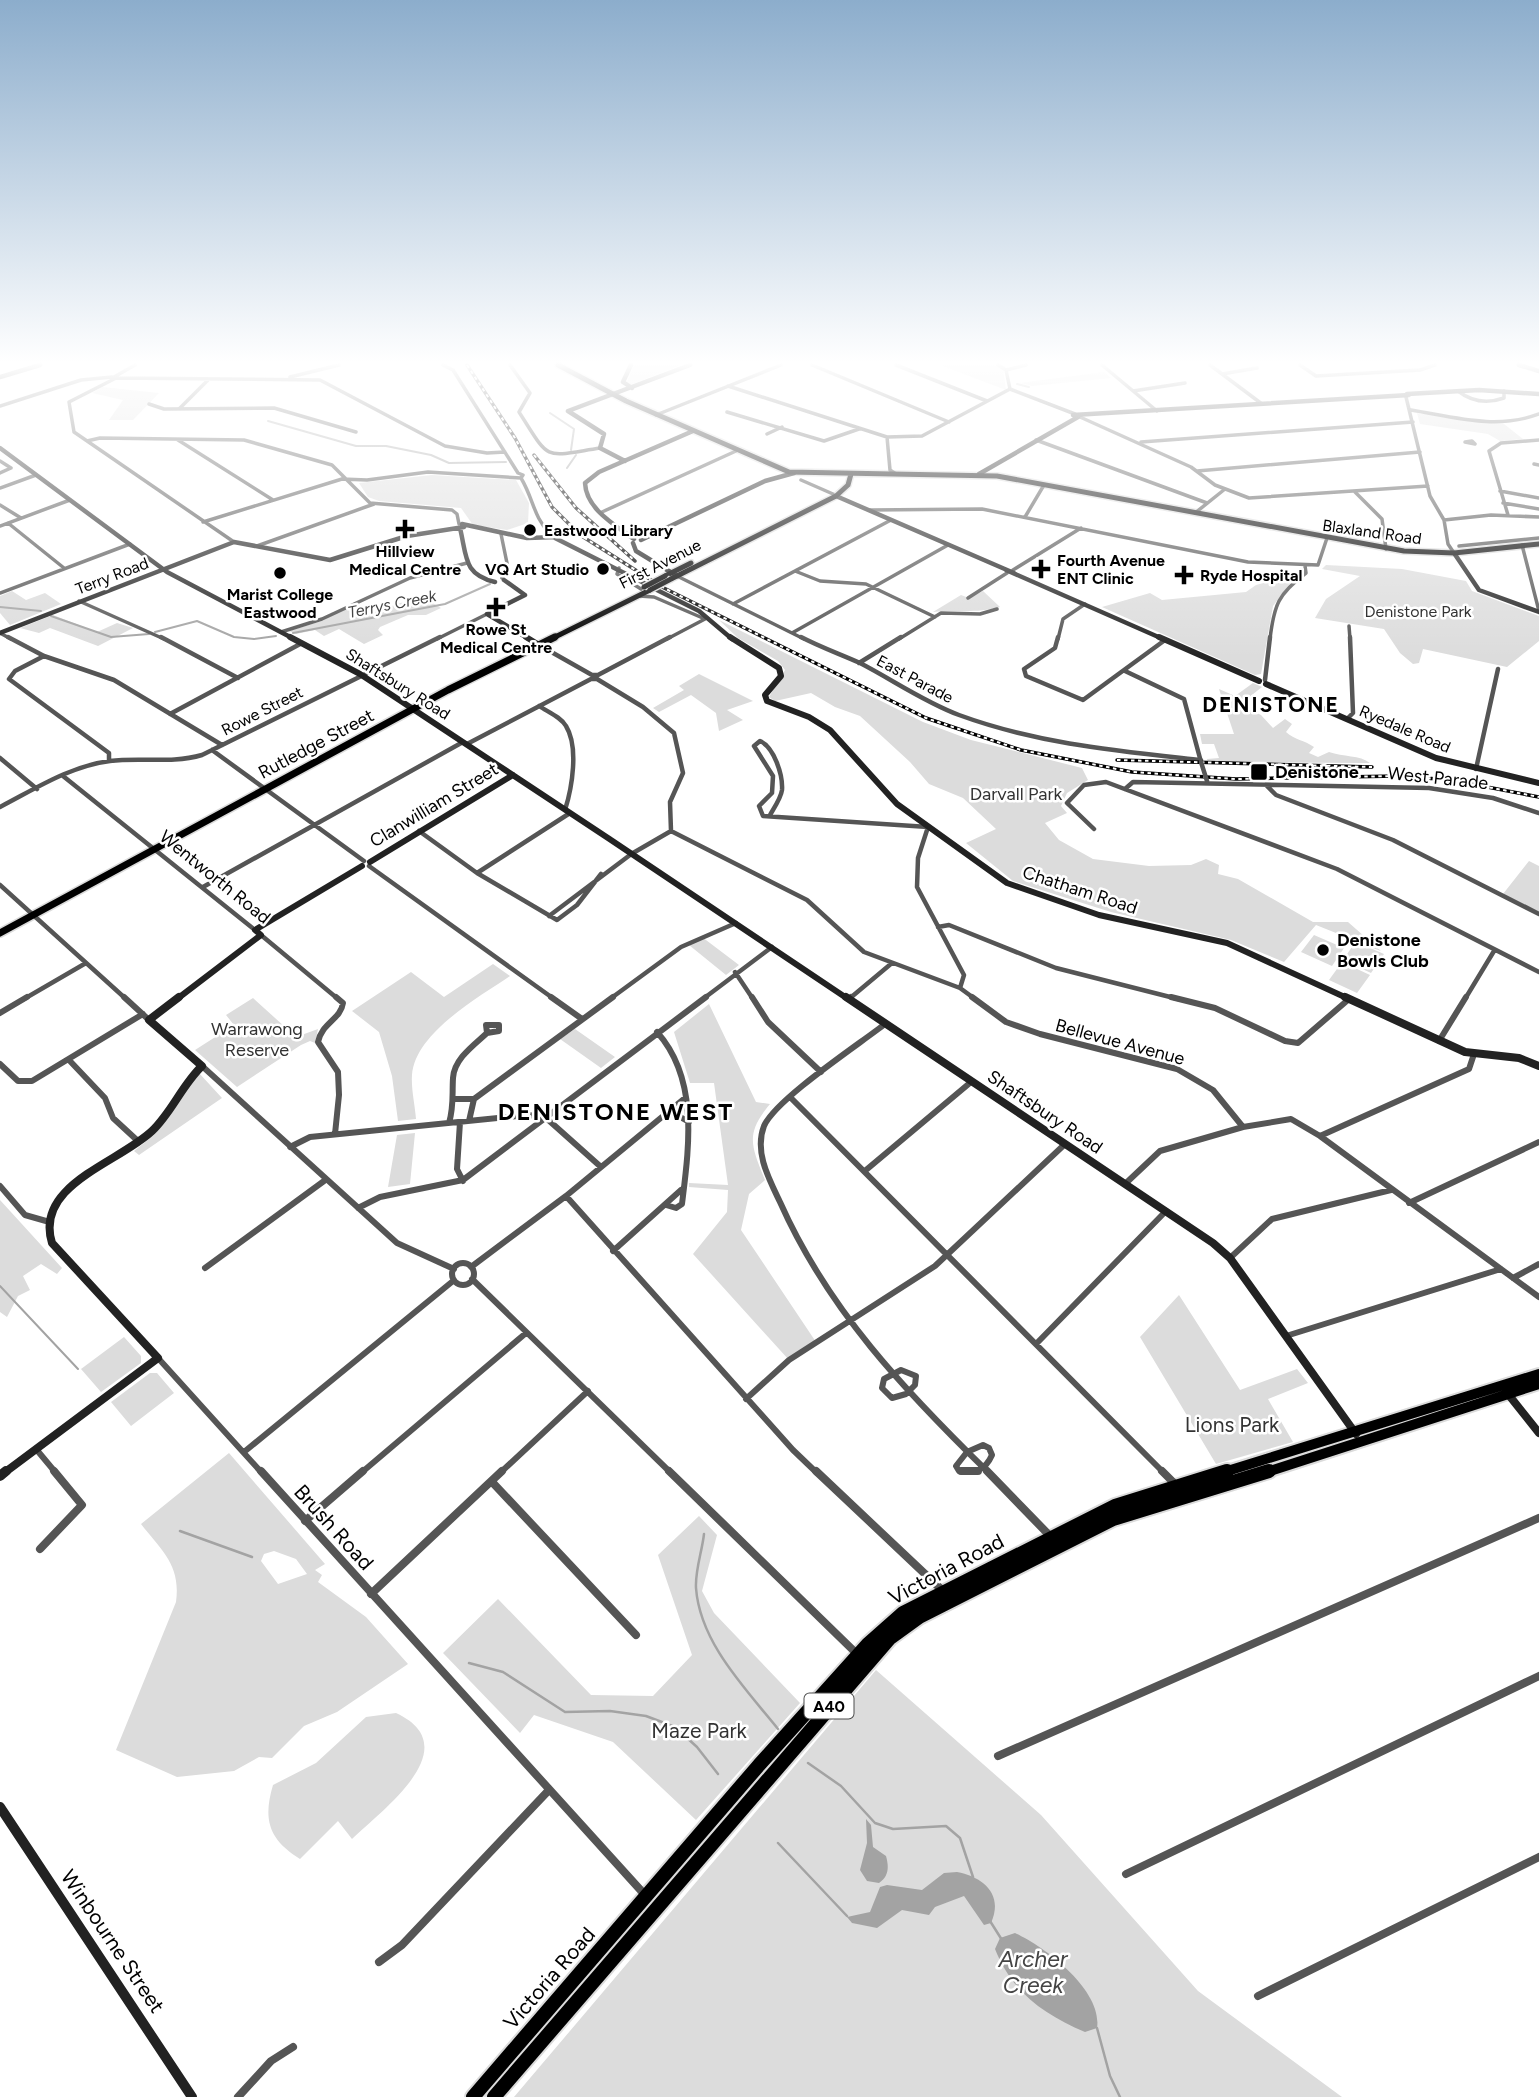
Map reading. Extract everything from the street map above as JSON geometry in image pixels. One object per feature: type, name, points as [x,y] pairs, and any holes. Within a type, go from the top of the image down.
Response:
[{"type":"highway","name":"Victoria Road","points":[[494,2097],[856,1674],[878,1650],[910,1623],[1130,1511],[1504,1390],[1539,1374]]},
{"type":"highway","name":"Victoria Road","points":[[1504,1390],[1539,1384]]},
{"type":"highway","name":"Victoria Road","points":[[473,2097],[858,1655],[891,1622],[943,1591],[1115,1506],[1177,1486],[1358,1438]]},
{"type":"main road","points":[[763,463],[798,473],[849,476]]},
{"type":"main road","name":"Blaxland Road","points":[[849,476],[893,472],[979,474],[1386,549],[1454,553],[1539,544]]},
{"type":"main road","points":[[833,474],[840,479],[841,486]]},
{"type":"main road","name":"First Avenue","points":[[835,495],[849,476]]},
{"type":"main road","name":"First Avenue","points":[[583,622],[835,495],[849,476]]},
{"type":"main road","name":"Rutledge Street","points":[[0,933],[413,709],[583,622],[638,597],[647,588]]},
{"type":"street","points":[[0,473],[11,468],[3,463]]},
{"type":"street","name":"Shaftsbury Road","points":[[20,463],[164,569],[360,674],[772,947],[1125,1184],[1230,1258],[1358,1438]]},
{"type":"street","points":[[118,463],[234,542],[330,560],[399,538],[460,526],[535,539],[551,536]]},
{"type":"street","points":[[215,463],[273,500]]},
{"type":"street","points":[[327,463],[366,501],[374,504],[452,510],[457,514],[470,571],[477,576],[499,580],[508,568],[501,534]]},
{"type":"street","points":[[203,887],[702,616],[670,596],[647,588],[619,569],[551,536],[536,519],[534,502],[511,463]]},
{"type":"street","name":"East Parade","points":[[621,463],[592,476],[585,483],[585,494],[637,541],[633,549],[671,576],[859,663],[916,696],[990,726],[1074,746],[1201,761]]},
{"type":"street","points":[[602,512],[710,463]]},
{"type":"street","points":[[891,463],[893,472]]},
{"type":"street","points":[[979,474],[997,463]]},
{"type":"street","points":[[1100,463],[1207,503]]},
{"type":"street","points":[[1180,463],[1225,489],[1255,499],[1428,486]]},
{"type":"street","points":[[1197,471],[1293,463]]},
{"type":"street","points":[[1423,463],[1428,486],[1444,520],[1448,544],[1479,590],[1539,611],[1536,587],[1522,545]]},
{"type":"street","points":[[1492,463],[1508,514]]},
{"type":"street","points":[[765,481],[777,472],[772,467]]},
{"type":"street","points":[[203,522],[347,480],[428,472],[519,476]]},
{"type":"street","points":[[637,541],[765,481],[798,473]]},
{"type":"street","points":[[0,488],[36,475]]},
{"type":"street","points":[[801,480],[1006,572]]},
{"type":"street","points":[[1025,517],[1044,485]]},
{"type":"street","points":[[1194,514],[1225,489]]},
{"type":"street","points":[[1500,491],[1539,498]]},
{"type":"street","points":[[1354,492],[1382,519],[1386,549]]},
{"type":"street","points":[[0,526],[70,500]]},
{"type":"street","points":[[1503,503],[1539,509]]},
{"type":"street","points":[[257,547],[374,504]]},
{"type":"street","points":[[0,505],[21,518]]},
{"type":"street","points":[[870,510],[978,508],[1257,563],[1305,566],[1320,564],[1327,538]]},
{"type":"street","points":[[1444,520],[1508,514],[1539,517]]},
{"type":"street","points":[[733,604],[891,520]]},
{"type":"street","points":[[8,523],[64,568]]},
{"type":"street","points":[[968,598],[1081,528]]},
{"type":"street","points":[[1459,546],[1539,538]]},
{"type":"street","name":"Terry Road","points":[[0,633],[234,542]]},
{"type":"street","points":[[0,593],[130,544]]},
{"type":"street","points":[[792,633],[948,545]]},
{"type":"street","points":[[281,632],[320,620],[382,588],[433,570],[467,563]]},
{"type":"street","points":[[1264,682],[1274,608],[1287,587],[1306,573],[1305,566]]},
{"type":"street","points":[[795,571],[814,580],[859,582],[935,617]]},
{"type":"street","name":"Ryedale Road","points":[[1014,571],[1436,758],[1539,783]]},
{"type":"street","name":"Rowe Street","points":[[0,807],[63,776],[109,761],[175,762],[212,750],[360,674],[525,595],[499,580]]},
{"type":"street","name":"Chatham Road","points":[[638,597],[654,597],[702,616],[780,670],[781,676],[765,695],[767,701],[778,708],[809,717],[830,730],[897,804],[1007,883],[1099,915],[1227,943],[1439,1041],[1474,1054],[1519,1058],[1539,1066]]},
{"type":"street","points":[[79,601],[153,633],[238,678]]},
{"type":"street","points":[[1085,604],[1063,619],[1055,648],[1023,671],[1056,690],[1083,699],[1165,640]]},
{"type":"street","points":[[859,663],[949,611],[976,614],[997,609]]},
{"type":"street","points":[[419,831],[477,873],[557,920],[577,905],[601,874],[671,831],[670,802],[683,773],[674,733],[643,707],[487,614]]},
{"type":"street","points":[[1347,719],[1353,713],[1349,626]]},
{"type":"street","points":[[0,633],[44,656],[114,680],[222,745]]},
{"type":"street","points":[[170,714],[302,643]]},
{"type":"street","points":[[44,656],[15,671],[9,679],[108,753],[109,761]]},
{"type":"street","points":[[1476,769],[1498,669]]},
{"type":"street","points":[[1125,671],[1184,699],[1207,782]]},
{"type":"street","points":[[477,873],[567,812],[571,775],[568,730],[563,723],[539,706]]},
{"type":"street","points":[[770,815],[782,792],[780,770],[765,743],[760,741],[754,746],[772,776],[772,793],[761,802],[759,812],[763,816],[928,827],[918,858],[917,887],[964,975],[965,980],[960,988]]},
{"type":"street","points":[[212,750],[582,1019]]},
{"type":"street","points":[[0,758],[37,789]]},
{"type":"street","name":"Clanwilliam Street","points":[[0,1064],[23,1082],[37,1078],[146,1017],[258,932],[513,775]]},
{"type":"street","name":"Wentworth Road","points":[[63,776],[258,932],[344,1006],[325,1024],[318,1038],[321,1051],[334,1063],[338,1072],[335,1134]]},
{"type":"street","points":[[1094,829],[1073,811],[1068,801],[1084,785],[1106,782],[1337,869],[1539,972]]},
{"type":"street","name":"West Parade","points":[[1125,789],[1133,782],[1429,788],[1493,798],[1539,813]]},
{"type":"street","points":[[1267,786],[1276,795],[1393,840],[1539,914]]},
{"type":"street","name":"Bellevue Avenue","points":[[671,831],[807,901],[864,952],[960,988],[987,1010],[1040,1034],[1177,1069],[1213,1090],[1243,1127]]},
{"type":"street","points":[[0,885],[202,1066],[324,1181],[397,1243],[454,1269]]},
{"type":"street","points":[[455,1099],[474,1099],[693,940],[736,923]]},
{"type":"street","points":[[937,927],[949,925],[1056,968],[1194,1001],[1284,1041],[1298,1043],[1349,999]]},
{"type":"street","points":[[358,1208],[380,1197],[463,1181],[735,972],[772,947]]},
{"type":"street","points":[[1439,1041],[1494,951]]},
{"type":"street","points":[[0,1013],[86,963]]},
{"type":"street","points":[[848,1000],[892,963]]},
{"type":"street","points":[[735,972],[768,1022],[821,1072]]},
{"type":"street","points":[[885,1024],[821,1072],[763,1125],[759,1138],[761,1156],[790,1227],[846,1322],[908,1393],[984,1468],[1002,1482],[1051,1537]]},
{"type":"street","points":[[657,1032],[666,1039],[685,1098],[689,1122],[681,1205],[673,1208],[666,1205]]},
{"type":"street","points":[[449,1123],[455,1099],[453,1075],[461,1058],[487,1033]]},
{"type":"street","points":[[1320,1136],[1469,1069],[1474,1054]]},
{"type":"street","points":[[69,1060],[105,1098],[113,1118],[139,1142]]},
{"type":"street","points":[[0,1186],[25,1218],[33,1222],[46,1221],[64,1192],[155,1129],[187,1078],[202,1066]]},
{"type":"street","points":[[866,1171],[971,1082]]},
{"type":"street","points":[[471,1267],[566,1196],[685,1098]]},
{"type":"street","points":[[791,1098],[1177,1486]]},
{"type":"street","points":[[469,1121],[474,1099]]},
{"type":"street","points":[[664,1114],[675,1114],[689,1122]]},
{"type":"street","points":[[290,1147],[310,1137],[528,1115],[547,1118],[601,1167]]},
{"type":"street","points":[[1125,1184],[1160,1150],[1243,1127],[1292,1119],[1320,1136],[1539,1297]]},
{"type":"street","points":[[460,1122],[457,1169],[463,1181]]},
{"type":"street","points":[[1409,1203],[1539,1142]]},
{"type":"street","points":[[746,1399],[789,1360],[935,1266],[1064,1145]]},
{"type":"street","points":[[205,1268],[324,1181]]},
{"type":"street","points":[[1230,1258],[1272,1219],[1391,1189]]},
{"type":"street","points":[[612,1251],[681,1191]]},
{"type":"street","points":[[566,1196],[612,1251],[793,1450],[943,1591]]},
{"type":"street","points":[[1037,1343],[1166,1212]]},
{"type":"street","name":"Brush Road","points":[[46,1221],[52,1243],[647,1897]]},
{"type":"street","points":[[1513,1278],[1539,1264]]},
{"type":"street","points":[[464,1265],[474,1271],[472,1279],[463,1284],[453,1282],[451,1276],[454,1269],[464,1265]]},
{"type":"street","points":[[1286,1336],[1500,1269]]},
{"type":"street","points":[[472,1279],[858,1655]]},
{"type":"street","points":[[244,1452],[453,1282]]},
{"type":"street","points":[[305,1521],[526,1333]]},
{"type":"street","points":[[0,1476],[158,1358]]},
{"type":"street","points":[[901,1370],[916,1376],[915,1389],[908,1393],[892,1398],[885,1394],[882,1388],[884,1379],[901,1370]]},
{"type":"street","points":[[1504,1390],[1539,1433]]},
{"type":"street","points":[[371,1594],[493,1483],[588,1391]]},
{"type":"street","points":[[976,1446],[989,1448],[992,1455],[984,1468],[975,1473],[960,1471],[956,1466],[958,1460],[968,1451],[976,1446]]},
{"type":"street","points":[[36,1449],[82,1505],[40,1549]]},
{"type":"street","points":[[493,1483],[636,1635]]},
{"type":"street","points":[[998,1756],[1539,1518]]},
{"type":"street","points":[[1126,1874],[1539,1676]]},
{"type":"street","points":[[379,1962],[402,1945],[549,1790]]},
{"type":"street","name":"Winbourne Street","points":[[1,1811],[192,2097]]},
{"type":"street","points":[[1258,1996],[1539,1857]]},
{"type":"street","points":[[238,2097],[271,2061],[293,2048]]},
{"type":"green space","points":[[432,475],[516,480],[529,503],[528,523],[507,530],[473,525],[461,508],[379,501],[368,497],[359,483]]},
{"type":"green space","name":"Denistone Park","points":[[1326,565],[1402,569],[1466,581],[1472,591],[1539,616],[1539,641],[1507,667],[1423,649],[1419,663],[1413,664],[1400,653],[1384,629],[1315,618],[1326,599],[1360,576],[1322,569]]},
{"type":"green space","points":[[1297,574],[1273,606],[1261,674],[1255,675],[1102,607],[1150,593],[1162,600],[1246,592],[1256,585]]},
{"type":"green space","points":[[12,591],[26,600],[45,593],[61,604],[10,625],[0,613],[0,596]]},
{"type":"green space","points":[[983,591],[1000,607],[933,612],[961,595],[969,598]]},
{"type":"green space","points":[[426,599],[441,608],[426,615],[408,615],[380,627],[378,630],[383,635],[364,644],[339,629],[324,636],[315,630],[296,634],[289,631],[322,621],[356,603],[367,615],[400,603]]},
{"type":"green space","points":[[53,615],[97,632],[117,623],[133,628],[98,646],[50,628],[39,633],[20,628]]},
{"type":"green space","name":"Darvall Park","points":[[719,620],[923,722],[971,740],[1082,768],[1088,780],[1067,793],[1061,806],[1067,813],[1045,823],[1059,840],[1093,859],[1149,866],[1191,865],[1206,859],[1219,865],[1218,874],[1238,879],[1313,922],[1348,922],[1381,951],[1361,944],[1384,954],[1371,973],[1343,960],[1356,941],[1316,925],[1284,962],[1231,940],[1111,912],[1013,881],[966,843],[996,829],[963,798],[929,784],[910,762],[860,716],[835,707],[811,693],[775,701],[769,697],[785,670],[778,661],[738,638]]},
{"type":"green space","points":[[699,674],[753,701],[727,710],[743,720],[719,731],[716,713],[691,695],[659,712],[653,708],[684,690],[679,686]]},
{"type":"green space","points":[[1253,683],[1262,687],[1243,702],[1244,707],[1261,715],[1273,728],[1285,719],[1292,724],[1286,732],[1314,747],[1309,753],[1318,757],[1329,752],[1370,763],[1208,762],[1207,759],[1219,758],[1214,744],[1202,744],[1200,734],[1234,734],[1219,689],[1235,696]]},
{"type":"green space","points":[[1529,861],[1539,866],[1539,912],[1503,894]]},
{"type":"green space","name":"Denistone Bowls Club","points":[[1314,935],[1344,948],[1332,966],[1301,952]]},
{"type":"green space","points":[[702,937],[739,965],[726,975],[689,945]]},
{"type":"green space","name":"Denistone Bowls Club","points":[[1342,962],[1370,975],[1357,993],[1329,980]]},
{"type":"green space","points":[[493,964],[510,976],[466,1005],[424,1045],[412,1075],[416,1119],[398,1121],[392,1076],[379,1032],[352,1011],[411,972],[444,997]]},
{"type":"green space","name":"Warrawong Reserve","points":[[253,998],[296,1037],[318,1029],[315,1043],[310,1041],[301,1045],[237,1087],[195,1050],[234,1025],[226,1015]]},
{"type":"green space","points":[[709,1004],[756,1102],[770,1104],[757,1124],[753,1140],[756,1158],[765,1180],[749,1194],[741,1230],[816,1342],[789,1360],[693,1254],[727,1212],[728,1190],[689,1187],[689,1183],[728,1185],[714,1083],[690,1083],[674,1032]]},
{"type":"green space","points":[[575,1029],[615,1057],[601,1068],[560,1039]]},
{"type":"green space","points":[[199,1073],[222,1098],[139,1155],[134,1151],[154,1135]]},
{"type":"green space","points":[[415,1133],[410,1184],[388,1187],[397,1135]]},
{"type":"green space","points":[[0,1200],[62,1268],[57,1274],[41,1264],[23,1276],[30,1290],[18,1296],[7,1317],[0,1312]]},
{"type":"green space","name":"Lions Park","points":[[1179,1295],[1240,1390],[1297,1369],[1308,1383],[1268,1399],[1293,1442],[1216,1464],[1140,1337]]},
{"type":"green space","points":[[124,1337],[141,1356],[141,1363],[101,1392],[81,1369]]},
{"type":"green space","points":[[150,1373],[157,1373],[174,1393],[131,1426],[111,1402]]},
{"type":"green space","points":[[229,1453],[325,1564],[315,1570],[322,1575],[318,1582],[366,1617],[408,1664],[337,1712],[304,1726],[272,1758],[259,1757],[234,1771],[177,1777],[116,1750],[176,1602],[177,1589],[173,1568],[141,1524]],"holes":[[[274,1551],[296,1559],[307,1574],[278,1584],[261,1561],[264,1554]]]},
{"type":"green space","name":"Maze Park","points":[[699,1516],[717,1535],[702,1591],[714,1613],[800,1703],[696,1820],[613,1742],[534,1715],[520,1733],[443,1653],[498,1599],[591,1695],[653,1696],[692,1655],[658,1555]]},
{"type":"green space","points":[[876,1670],[1041,1815],[1198,1991],[1342,2097],[514,2097]]},
{"type":"green space","points":[[396,1713],[416,1727],[424,1743],[422,1760],[413,1778],[382,1812],[352,1839],[338,1821],[300,1859],[281,1844],[271,1827],[268,1808],[273,1785],[316,1763],[366,1717]]},
{"type":"water","points":[[866,1819],[871,1825],[873,1847],[886,1856],[887,1860],[886,1874],[879,1883],[867,1881],[860,1870],[867,1843]]},
{"type":"water","name":"Archer Creek","points":[[957,1872],[983,1883],[993,1895],[995,1904],[991,1923],[984,1925],[964,1896],[935,1907],[929,1915],[902,1910],[877,1928],[852,1923],[847,1917],[870,1912],[880,1887],[887,1885],[922,1890],[944,1873]]},
{"type":"water","name":"Archer Creek","points":[[1015,1933],[1056,1959],[1082,1985],[1096,2014],[1097,2028],[1085,2032],[1056,2017],[1031,2000],[1010,1978],[995,1949],[1000,1938]]},
{"type":"waterway","points":[[449,463],[457,463]]},
{"type":"waterway","name":"Terrys Creek","points":[[567,468],[571,463]]},
{"type":"waterway","name":"Terrys Creek","points":[[293,633],[445,604],[490,584]]},
{"type":"waterway","name":"Terrys Creek","points":[[0,607],[41,611]]},
{"type":"waterway","name":"Terrys Creek","points":[[51,616],[111,637],[149,634]]},
{"type":"waterway","name":"Terrys Creek","points":[[155,632],[197,621],[234,637],[254,639],[276,636]]},
{"type":"waterway","name":"Archer Creek","points":[[0,1286],[78,1369]]},
{"type":"waterway","name":"Archer Creek","points":[[180,1531],[252,1557]]},
{"type":"waterway","name":"Archer Creek","points":[[704,1534],[696,1588],[706,1628],[726,1664],[778,1729]]},
{"type":"waterway","name":"Archer Creek","points":[[469,1663],[503,1672],[565,1712],[610,1711],[646,1716],[675,1727],[697,1747],[718,1774]]},
{"type":"waterway","name":"Archer Creek","points":[[808,1763],[841,1786],[875,1823],[893,1829],[946,1826],[960,1838],[973,1877]]},
{"type":"waterway","name":"Archer Creek","points":[[778,1843],[847,1916]]},
{"type":"waterway","name":"Archer Creek","points":[[990,1921],[1002,1940]]},
{"type":"waterway","name":"Archer Creek","points":[[1097,2028],[1110,2076],[1120,2097]]},
{"type":"railway","points":[[528,463],[552,507],[580,535],[664,588],[926,718],[1021,750],[1132,772],[1236,779],[1398,776],[1451,780],[1539,797]]},
{"type":"railway","points":[[540,463],[576,508],[635,561]]},
{"type":"railway","points":[[1117,760],[1372,767]]},
{"type":"place","name":"Hillview Medical Centre","points":[[405,529]]},
{"type":"place","name":"Eastwood Library","points":[[530,530]]},
{"type":"place","name":"VQ Art Studio","points":[[603,569]]},
{"type":"place","name":"Fourth Avenue ENT Clinic","points":[[1041,569]]},
{"type":"place","name":"Marist College Eastwood","points":[[280,573]]},
{"type":"place","name":"Ryde Hospital","points":[[1184,575]]},
{"type":"place","name":"Rowe St Medical Centre","points":[[496,607]]},
{"type":"place","name":"Denistone","points":[[1259,772]]},
{"type":"place","name":"Denistone Bowls Club","points":[[1323,950]]},
{"type":"district","name":"DENISTONE","points":[[1271,704]]},
{"type":"district","name":"DENISTONE WEST","points":[[616,1111]]}]
